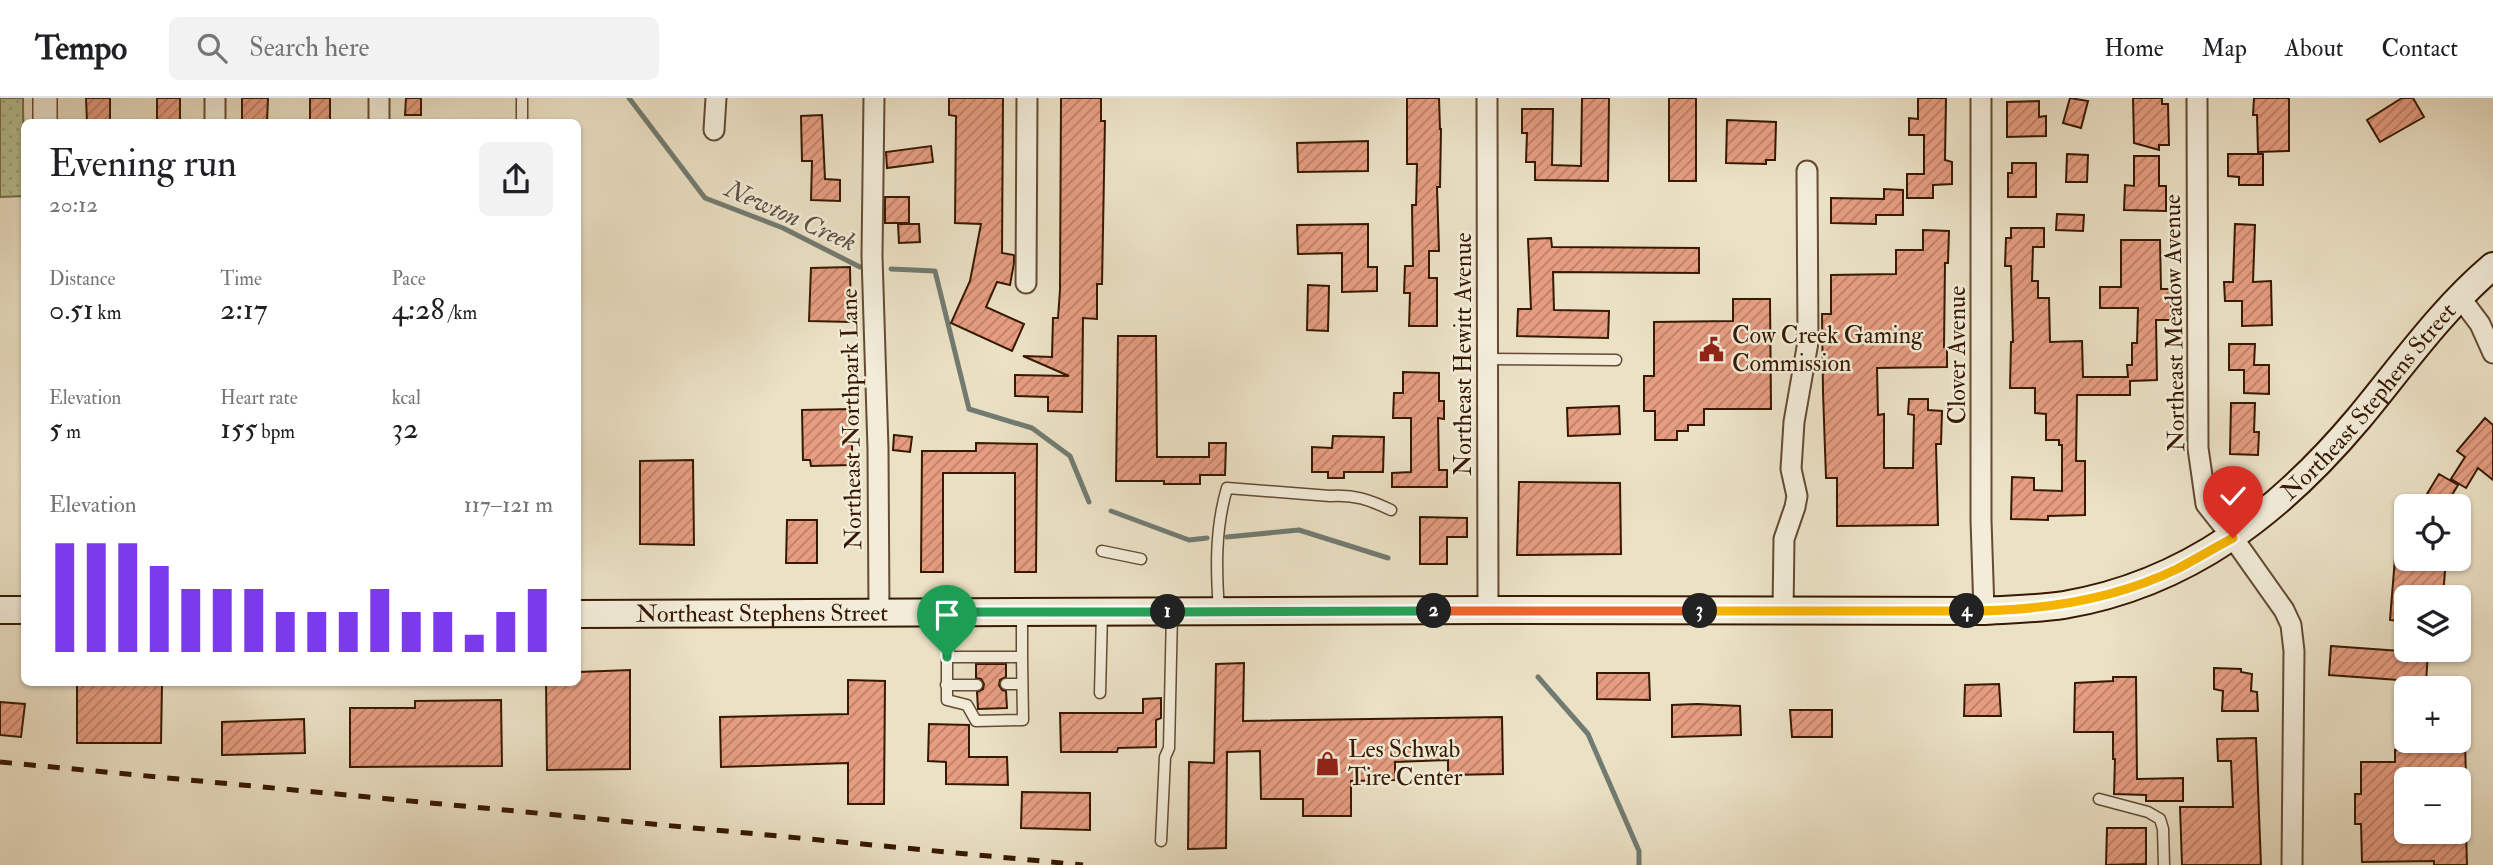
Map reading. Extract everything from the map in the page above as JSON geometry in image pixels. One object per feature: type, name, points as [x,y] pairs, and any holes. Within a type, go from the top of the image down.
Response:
[{"type":"main road","name":"Northeast Stephens Street","points":[[581,614],[1984,611],[2063,605],[2133,587],[2176,569],[2233,538],[2302,481],[2357,420],[2459,296],[2493,266]]},
{"type":"main road","points":[[0,610],[21,610]]},
{"type":"street","points":[[45,98],[45,119]]},
{"type":"street","points":[[215,98],[215,119]]},
{"type":"street","points":[[379,98],[379,119]]},
{"type":"street","points":[[714,130],[716,98]]},
{"type":"street","name":"Northeast Northpark Lane","points":[[874,98],[872,256],[878,449],[879,612]]},
{"type":"street","points":[[1026,283],[1027,98]]},
{"type":"street","name":"Northeast Hewitt Avenue","points":[[1487,98],[1488,610]]},
{"type":"street","name":"Clover Avenue","points":[[1981,98],[1981,520],[1984,611]]},
{"type":"street","name":"Northeast Meadow Avenue","points":[[2197,98],[2198,448],[2206,504],[2284,610],[2291,625],[2294,651],[2292,865]]},
{"type":"street","points":[[1783,611],[1784,539],[1796,507],[1797,496],[1791,469],[1794,422],[1808,342],[1807,171]]},
{"type":"street","points":[[2459,296],[2480,324],[2493,353]]},
{"type":"lane","points":[[522,98],[522,119]]},
{"type":"lane","points":[[1487,359],[1616,360]]},
{"type":"lane","points":[[1219,612],[1217,540],[1220,513],[1227,488],[1330,496],[1346,494],[1365,498],[1391,510]]},
{"type":"lane","points":[[1102,551],[1141,559]]},
{"type":"lane","points":[[947,612],[947,701],[967,705],[976,721],[1023,720],[1022,612]]},
{"type":"lane","points":[[1100,693],[1102,612]]},
{"type":"lane","points":[[1161,841],[1165,757],[1168,748],[1172,612]]},
{"type":"lane","points":[[947,657],[1022,657]]},
{"type":"lane","points":[[1006,684],[1023,684]]},
{"type":"lane","points":[[947,685],[977,685]]},
{"type":"lane","points":[[2099,799],[2148,812],[2160,819],[2163,829],[2164,865]]},
{"type":"green space","points":[[0,98],[23,98],[21,196],[0,197]]},
{"type":"building","points":[[86,98],[110,98],[110,119],[87,119]]},
{"type":"building","points":[[157,98],[180,98],[180,119],[157,119]]},
{"type":"building","points":[[242,98],[268,98],[267,119],[242,119]]},
{"type":"building","points":[[310,98],[330,98],[330,119],[310,119]]},
{"type":"building","points":[[406,98],[421,98],[421,115],[405,115]]},
{"type":"building","points":[[949,98],[1003,98],[1002,253],[1014,255],[1014,263],[1010,285],[997,282],[986,307],[1024,324],[1012,351],[951,323],[970,281],[981,224],[955,223],[956,116],[949,115]]},
{"type":"building","points":[[1061,98],[1101,98],[1101,121],[1105,121],[1102,284],[1097,284],[1097,319],[1083,318],[1082,412],[1048,411],[1048,397],[1015,396],[1015,375],[1069,376],[1023,356],[1052,357],[1053,318],[1058,318]]},
{"type":"building","points":[[1407,98],[1439,98],[1439,251],[1429,251],[1429,278],[1437,278],[1437,326],[1409,326],[1410,293],[1404,293],[1405,266],[1413,266],[1412,205],[1416,205],[1417,164],[1407,164]]},
{"type":"building","points":[[1582,98],[1609,98],[1608,181],[1535,180],[1535,162],[1526,162],[1527,133],[1522,133],[1522,109],[1553,109],[1552,165],[1581,166]]},
{"type":"building","points":[[1669,98],[1696,98],[1696,181],[1669,181]]},
{"type":"building","points":[[1918,98],[1946,98],[1945,160],[1952,162],[1952,184],[1933,185],[1933,198],[1907,198],[1907,174],[1924,174],[1924,135],[1909,135],[1909,118],[1918,119]]},
{"type":"building","points":[[2070,98],[2088,101],[2081,128],[2063,123]]},
{"type":"building","points":[[2133,98],[2162,98],[2162,104],[2168,104],[2169,145],[2159,145],[2159,150],[2134,143]]},
{"type":"building","points":[[2254,98],[2289,98],[2289,151],[2258,152],[2257,115],[2253,115]]},
{"type":"building","points":[[2402,98],[2413,98],[2424,117],[2380,142],[2367,120]]},
{"type":"building","points":[[2039,101],[2039,117],[2046,116],[2046,136],[2007,137],[2007,102]]},
{"type":"building","points":[[822,115],[825,179],[840,180],[840,201],[811,200],[812,161],[802,161],[801,116]]},
{"type":"building","points":[[1727,120],[1776,122],[1775,160],[1766,160],[1766,164],[1726,163]]},
{"type":"building","points":[[1368,141],[1368,171],[1298,172],[1297,143]]},
{"type":"building","points":[[931,146],[933,162],[887,168],[886,152]]},
{"type":"building","points":[[2067,154],[2088,155],[2087,182],[2066,182]]},
{"type":"building","points":[[2228,154],[2263,154],[2263,185],[2239,185],[2239,177],[2228,176]]},
{"type":"building","points":[[2134,156],[2159,156],[2159,186],[2166,186],[2166,211],[2124,210],[2125,185],[2134,186]]},
{"type":"building","points":[[2012,163],[2036,163],[2036,197],[2008,197],[2008,173],[2012,173]]},
{"type":"building","points":[[1884,189],[1903,190],[1903,215],[1876,215],[1876,224],[1831,223],[1831,198],[1884,199]]},
{"type":"building","points":[[885,197],[909,197],[909,223],[885,223]]},
{"type":"building","points":[[2057,214],[2084,215],[2083,231],[2056,230]]},
{"type":"building","points":[[898,224],[919,224],[920,242],[899,243]]},
{"type":"building","points":[[1368,224],[1368,267],[1377,267],[1377,291],[1342,292],[1342,253],[1298,254],[1297,225]]},
{"type":"building","points":[[2235,224],[2255,225],[2253,282],[2271,281],[2272,325],[2242,326],[2242,301],[2225,301],[2224,282],[2233,282]]},
{"type":"building","points":[[2011,228],[2044,228],[2044,247],[2033,247],[2032,281],[2038,281],[2038,298],[2049,298],[2050,342],[2082,341],[2083,377],[2128,377],[2127,365],[2132,365],[2132,343],[2137,343],[2138,308],[2100,308],[2100,287],[2121,287],[2121,240],[2160,240],[2161,289],[2171,289],[2171,320],[2156,320],[2157,380],[2130,381],[2130,395],[2077,395],[2076,461],[2085,461],[2085,515],[2048,516],[2048,520],[2011,519],[2012,477],[2034,478],[2034,490],[2062,491],[2062,445],[2059,445],[2059,440],[2046,440],[2046,414],[2035,413],[2035,388],[2010,388],[2013,342],[2011,266],[2005,266],[2006,238],[2011,238]]},
{"type":"building","points":[[1923,230],[1949,231],[1948,263],[1945,263],[1944,347],[1947,347],[1947,367],[1877,368],[1878,415],[1884,414],[1884,468],[1913,468],[1914,415],[1908,414],[1909,399],[1928,399],[1928,410],[1942,411],[1941,444],[1936,444],[1938,525],[1837,526],[1837,478],[1826,478],[1823,392],[1822,314],[1831,314],[1831,275],[1896,274],[1896,250],[1923,250]]},
{"type":"building","points":[[1551,238],[1552,247],[1699,248],[1699,273],[1553,272],[1554,310],[1609,311],[1608,338],[1517,336],[1518,309],[1531,309],[1528,239]]},
{"type":"building","points":[[850,267],[851,322],[809,321],[811,268]]},
{"type":"building","points":[[1308,285],[1329,286],[1328,331],[1307,330]]},
{"type":"building","name":"Cow Creek Gaming Commission","points":[[1733,299],[1770,299],[1771,409],[1704,409],[1704,425],[1688,425],[1688,431],[1677,431],[1677,440],[1655,440],[1655,411],[1644,411],[1644,376],[1654,376],[1654,322],[1733,321]]},
{"type":"building","points":[[1118,336],[1156,336],[1157,457],[1209,457],[1209,443],[1226,443],[1225,475],[1200,475],[1200,484],[1116,481]]},
{"type":"building","points":[[2229,344],[2255,344],[2254,365],[2269,365],[2269,394],[2244,393],[2244,370],[2229,370]]},
{"type":"building","points":[[1403,372],[1439,373],[1439,401],[1444,401],[1444,419],[1438,418],[1439,470],[1447,470],[1447,487],[1392,487],[1392,473],[1411,472],[1411,418],[1393,418],[1394,393],[1403,393]]},
{"type":"building","points":[[2231,403],[2255,403],[2254,432],[2259,432],[2258,455],[2230,454]]},
{"type":"building","points":[[1619,406],[1620,434],[1568,436],[1567,408]]},
{"type":"building","points":[[852,409],[852,465],[811,466],[810,460],[803,460],[802,410]]},
{"type":"building","points":[[2485,418],[2493,425],[2493,480],[2478,468],[2466,488],[2451,479],[2465,457],[2457,451]]},
{"type":"building","points":[[894,435],[912,437],[910,452],[893,450]]},
{"type":"building","points":[[1333,436],[1384,437],[1383,472],[1344,472],[1344,478],[1328,478],[1328,472],[1312,472],[1312,447],[1332,448]]},
{"type":"building","points":[[976,443],[1037,444],[1036,572],[1015,572],[1015,473],[943,473],[943,572],[921,572],[922,451],[976,451]]},
{"type":"building","points":[[693,460],[694,545],[640,544],[640,461]]},
{"type":"building","points":[[2439,474],[2458,485],[2453,494],[2427,494]]},
{"type":"building","points":[[1519,482],[1620,483],[1621,554],[1517,555]]},
{"type":"building","points":[[1420,517],[1467,518],[1467,537],[1447,537],[1447,564],[1420,564]]},
{"type":"building","points":[[787,520],[817,520],[817,563],[786,563]]},
{"type":"building","points":[[2394,570],[2445,571],[2444,585],[2394,585],[2394,620],[2390,620]]},
{"type":"building","points":[[2331,646],[2394,651],[2394,662],[2427,662],[2426,676],[2394,676],[2394,680],[2329,675]]},
{"type":"building","points":[[1244,663],[1243,721],[1502,717],[1503,774],[1448,775],[1448,760],[1395,762],[1395,780],[1351,781],[1351,816],[1303,816],[1303,799],[1261,799],[1260,751],[1227,752],[1226,848],[1188,849],[1189,762],[1214,763],[1216,664]]},
{"type":"building","points":[[976,664],[1006,664],[1006,677],[1000,680],[999,685],[1006,691],[1007,708],[978,709],[977,692],[983,689],[984,684],[981,679],[976,678]]},
{"type":"building","points":[[2214,668],[2241,669],[2241,672],[2252,674],[2251,691],[2257,692],[2258,711],[2222,711],[2223,691],[2214,689]]},
{"type":"building","points":[[630,670],[630,769],[547,770],[546,686],[581,686],[581,672]]},
{"type":"building","points":[[1597,673],[1649,673],[1650,700],[1597,699]]},
{"type":"building","points":[[2113,677],[2136,677],[2137,779],[2183,778],[2183,801],[2146,801],[2146,795],[2114,794],[2113,732],[2074,732],[2075,683],[2113,681]]},
{"type":"building","points":[[848,680],[885,681],[884,804],[848,804],[848,763],[721,767],[720,717],[848,714]]},
{"type":"building","points":[[1999,684],[2001,716],[1964,716],[1965,685]]},
{"type":"building","points":[[77,686],[162,686],[161,743],[77,743]]},
{"type":"building","points":[[1161,698],[1161,718],[1156,720],[1156,747],[1118,748],[1117,752],[1061,752],[1060,713],[1143,713],[1143,699]]},
{"type":"building","points":[[501,700],[502,766],[350,767],[350,708],[415,708],[415,701]]},
{"type":"building","points":[[0,702],[25,704],[21,737],[0,735]]},
{"type":"building","points":[[1672,705],[1740,706],[1741,735],[1672,737]]},
{"type":"building","points":[[1790,710],[1832,710],[1832,737],[1792,737]]},
{"type":"building","points":[[304,719],[305,753],[222,755],[222,722]]},
{"type":"building","points":[[929,724],[969,725],[969,757],[1007,757],[1008,785],[946,784],[946,762],[928,761]]},
{"type":"building","points":[[2256,738],[2261,865],[2182,865],[2180,807],[2233,807],[2231,761],[2218,761],[2217,739]]},
{"type":"building","points":[[2395,753],[2465,753],[2466,767],[2394,767],[2394,844],[2466,844],[2467,865],[2434,865],[2434,861],[2362,862],[2361,824],[2355,824],[2355,794],[2361,794],[2361,762],[2395,762]]},
{"type":"building","points":[[1022,792],[1090,793],[1090,830],[1021,828]]},
{"type":"building","points":[[2107,828],[2146,828],[2146,864],[2106,865]]},
{"type":"waterway","name":"Newton Creek","points":[[629,98],[705,198],[783,228],[860,267]]},
{"type":"waterway","name":"Newton Creek","points":[[891,269],[935,271],[969,409],[1032,428],[1070,456],[1089,502]]},
{"type":"waterway","name":"Newton Creek","points":[[1111,511],[1189,540],[1207,538]]},
{"type":"waterway","name":"Newton Creek","points":[[1227,537],[1299,530],[1388,558]]},
{"type":"waterway","name":"Newton Creek","points":[[1538,677],[1588,734],[1639,851],[1639,865]]},
{"type":"railway","points":[[0,762],[1083,865]]},
{"type":"place","name":"Cow Creek Gaming Commission","points":[[1712,349]]},
{"type":"place","name":"Les Schwab Tire Center","points":[[1328,763]]},
{"type":"route","points":[[947,657],[947,612],[1984,611],[2034,608],[2094,599],[2133,587],[2176,569],[2233,538]]}]
